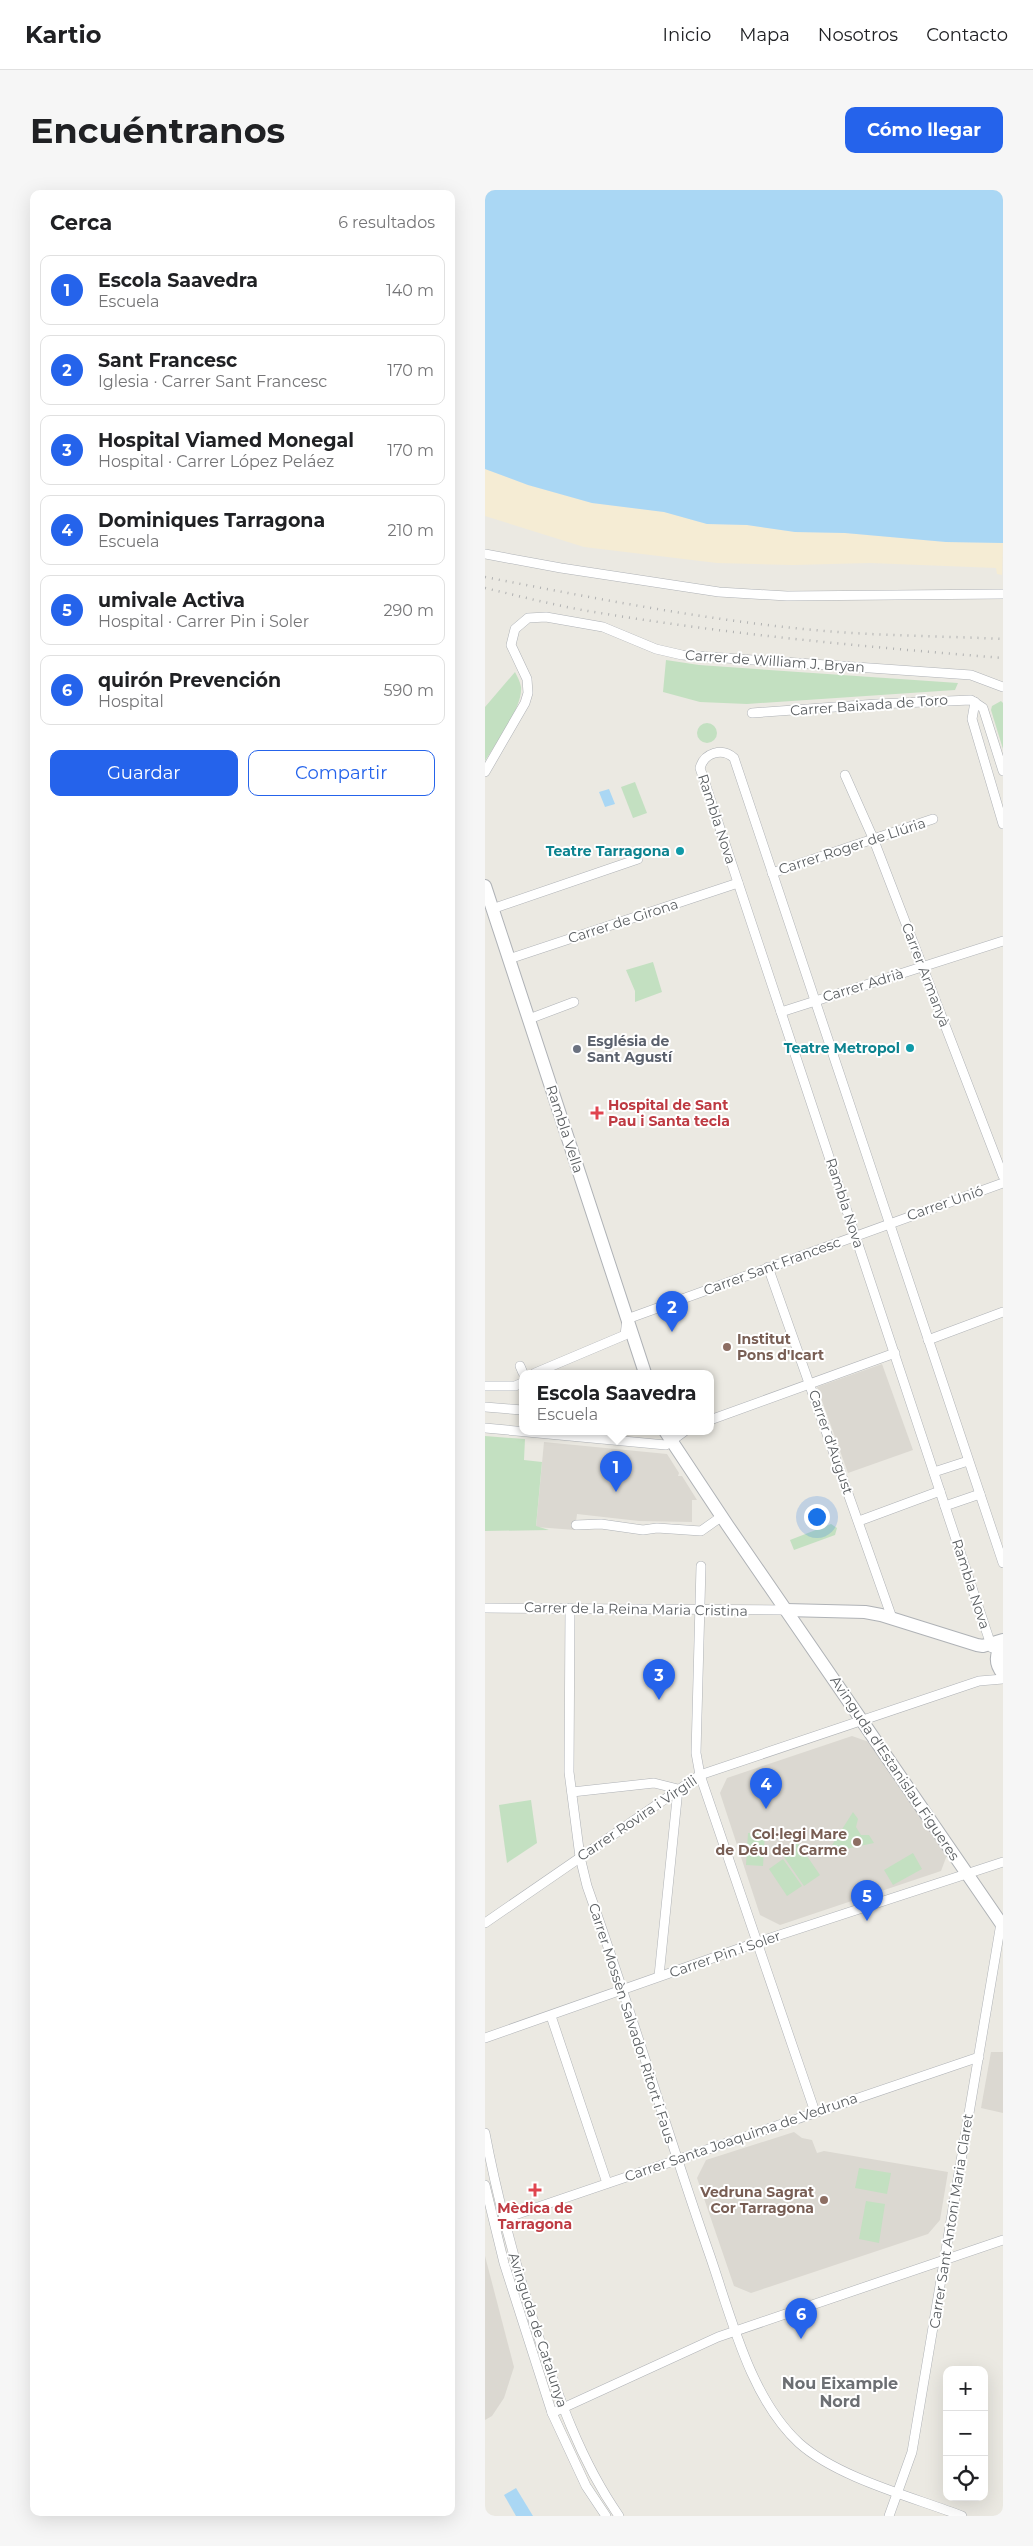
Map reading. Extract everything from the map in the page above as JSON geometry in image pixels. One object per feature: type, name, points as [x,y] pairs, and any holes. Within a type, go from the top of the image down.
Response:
[{"type":"main road","name":"Rambla Vella","points":[[485,886],[489,909],[625,1335],[638,1370]]},
{"type":"main road","name":"Rambla Vella","points":[[489,909],[509,959],[644,1370]]},
{"type":"main road","points":[[627,1319],[636,1333],[648,1370]]},
{"type":"main road","name":"Avinguda d'Estanislau Figueres","points":[[669,1440],[718,1519],[770,1594],[786,1610]]},
{"type":"main road","name":"Avinguda d'Estanislau Figueres","points":[[669,1440],[1002,1924]]},
{"type":"main road","points":[[786,1610],[865,1612],[893,1618],[977,1645],[997,1644],[1003,1640]]},
{"type":"main road","points":[[997,1644],[1001,1675]]},
{"type":"street","points":[[485,554],[581,572],[719,592],[787,596],[1003,594]]},
{"type":"street","name":"Carrer de William J. Bryan","points":[[485,772],[525,703],[528,686],[524,672],[512,651],[512,640],[519,625],[533,617],[603,627],[656,649],[703,658],[971,675],[1003,686]]},
{"type":"street","name":"Carrer de William J. Bryan","points":[[991,682],[1003,693]]},
{"type":"street","name":"Carrer Baixada de Toro","points":[[752,713],[959,699],[975,702]]},
{"type":"street","points":[[1003,771],[983,708],[975,702],[972,719],[1003,824]]},
{"type":"street","name":"Rambla Nova","points":[[997,1644],[945,1506],[699,768],[702,762],[711,754],[723,752],[733,758],[1003,1563]]},
{"type":"street","name":"Carrer Armanyà","points":[[845,775],[873,838],[1003,1176]]},
{"type":"street","name":"Carrer Roger de Llúria","points":[[771,873],[933,819]]},
{"type":"street","points":[[489,909],[638,859]]},
{"type":"street","name":"Carrer de Girona","points":[[509,959],[738,883]]},
{"type":"street","name":"Carrer Adrià","points":[[781,1012],[1003,941]]},
{"type":"street","points":[[529,1019],[574,1002]]},
{"type":"street","name":"Carrer Unió","points":[[888,1223],[1003,1183]]},
{"type":"street","name":"Carrer Sant Francesc","points":[[627,1319],[888,1223]]},
{"type":"street","name":"Carrer d'August","points":[[768,1266],[893,1618]]},
{"type":"street","points":[[927,1340],[1003,1312]]},
{"type":"street","points":[[542,1370],[625,1335],[627,1319]]},
{"type":"street","points":[[714,1419],[895,1353]]},
{"type":"street","points":[[485,1386],[515,1386],[519,1384]]},
{"type":"street","points":[[485,1406],[519,1410]]},
{"type":"street","points":[[485,1428],[519,1430]]},
{"type":"street","points":[[592,1435],[669,1440]]},
{"type":"street","points":[[934,1472],[968,1461]]},
{"type":"street","points":[[859,1521],[940,1491]]},
{"type":"street","points":[[945,1506],[979,1494]]},
{"type":"street","points":[[576,1525],[601,1524],[643,1530],[657,1528],[701,1531],[718,1519]]},
{"type":"street","points":[[701,1566],[696,1753],[700,1775],[815,2112]]},
{"type":"street","name":"Carrer de la Reina Maria Cristina","points":[[485,1608],[786,1610]]},
{"type":"street","name":"Carrer Mossèn Salvador Ritort i Faus","points":[[570,1608],[569,1772],[580,1857],[587,1886],[677,2160],[755,2380],[768,2405],[783,2426],[799,2443],[822,2460],[859,2477],[962,2516]]},
{"type":"street","name":"Carrer Rovira i Virgili","points":[[485,1923],[700,1775],[1001,1675]]},
{"type":"street","points":[[572,1792],[654,1783],[678,1789],[659,1976]]},
{"type":"street","name":"Carrer Pin i Soler","points":[[485,2038],[758,1942],[1003,1862]]},
{"type":"street","name":"Carrer Sant Antoni Maria Claret","points":[[889,2516],[912,2452],[1002,1924]]},
{"type":"street","points":[[551,2016],[607,2183]]},
{"type":"street","name":"Carrer Santa Joaquima de Vedruna","points":[[503,2219],[979,2057]]},
{"type":"street","name":"Avinguda de Catalunya","points":[[485,2132],[503,2219],[514,2260],[564,2408],[593,2475],[619,2516]]},
{"type":"street","name":"Avinguda de Catalunya","points":[[485,2185],[504,2263],[552,2413],[586,2486],[606,2516]]},
{"type":"street","points":[[552,2413],[718,2337],[1003,2240]]},
{"type":"shaded area","points":[[882,1364],[913,1450],[848,1473],[817,1387]]},
{"type":"shaded area","points":[[544,1442],[667,1454],[679,1473],[678,1476],[682,1476],[697,1500],[692,1500],[692,1522],[639,1521],[577,1514],[575,1530],[536,1527]]},
{"type":"shaded area","name":"Col·legi Mare de Déu del Carme","points":[[852,1736],[869,1742],[947,1855],[941,1871],[780,1925],[760,1915],[720,1793],[727,1778]]},
{"type":"shaded area","points":[[991,2052],[1003,2052],[1003,2113],[981,2108]]},
{"type":"shaded area","name":"Vedruna Sagrat Cor Tarragona","points":[[794,2132],[802,2138],[812,2140],[817,2153],[824,2151],[948,2172],[940,2220],[928,2234],[751,2293],[734,2286],[697,2178],[706,2160]]},
{"type":"shaded area","points":[[485,2256],[514,2367],[504,2398],[492,2416],[485,2420]]},
{"type":"green space","points":[[666,660],[699,665],[958,683],[955,690],[747,704],[700,702],[663,692]]},
{"type":"green space","points":[[515,672],[521,687],[518,704],[508,725],[485,761],[485,707]]},
{"type":"green space","points":[[1001,701],[1003,703],[1003,749],[991,710],[992,706]]},
{"type":"green space","points":[[707,723],[714,726],[717,733],[714,740],[707,743],[700,740],[697,733],[700,726]]},
{"type":"green space","points":[[635,782],[647,813],[633,818],[621,787]]},
{"type":"green space","points":[[653,962],[662,992],[635,1002],[635,991],[626,970]]},
{"type":"green space","points":[[485,1436],[525,1439],[524,1460],[542,1462],[536,1526],[549,1530],[485,1531]]},
{"type":"green space","points":[[831,1524],[837,1528],[835,1535],[794,1550],[790,1540]]},
{"type":"green space","points":[[531,1800],[537,1843],[507,1863],[499,1805]]},
{"type":"green space","points":[[853,1812],[858,1819],[856,1827],[861,1835],[869,1835],[874,1843],[836,1851],[832,1845]]},
{"type":"green space","points":[[748,1833],[765,1834],[763,1866],[746,1865]]},
{"type":"green space","points":[[798,1843],[820,1875],[804,1886],[782,1854]]},
{"type":"green space","points":[[913,1853],[922,1869],[893,1885],[884,1870]]},
{"type":"green space","points":[[783,1859],[802,1886],[787,1896],[769,1869]]},
{"type":"green space","points":[[859,2168],[891,2173],[887,2194],[855,2188]]},
{"type":"green space","points":[[866,2201],[885,2204],[879,2243],[859,2239]]},
{"type":"sand","points":[[485,469],[528,485],[592,503],[664,512],[707,524],[747,525],[795,532],[845,533],[946,542],[1003,543],[1002,575],[997,574],[996,568],[870,563],[793,565],[717,563],[584,547],[485,516]]},
{"type":"water","points":[[485,190],[1003,190],[1003,543],[946,542],[845,533],[795,532],[747,525],[707,524],[664,512],[592,503],[528,485],[485,469]]},
{"type":"water","points":[[609,789],[615,804],[605,807],[599,792]]},
{"type":"water","points":[[516,2488],[533,2516],[516,2516],[504,2495]]},
{"type":"railway","points":[[485,577],[654,608],[782,627],[869,634],[1003,639]]},
{"type":"railway","points":[[485,588],[585,611],[701,628],[851,645],[1003,658]]},
{"type":"place","name":"Teatre Tarragona","points":[[680,851]]},
{"type":"place","name":"Teatre Metropol","points":[[910,1048]]},
{"type":"place","name":"Església de Sant Agustí","points":[[577,1049]]},
{"type":"place","name":"Hospital de Sant Pau i Santa tecla","points":[[597,1113]]},
{"type":"place","name":"Sant Francesc","points":[[672,1332]]},
{"type":"place","name":"Institut Pons d'Icart","points":[[727,1347]]},
{"type":"place","name":"Escola Saavedra","points":[[616,1492]]},
{"type":"place","name":"Hospital Viamed Monegal","points":[[659,1700]]},
{"type":"place","name":"Dominiques Tarragona","points":[[766,1809]]},
{"type":"place","name":"Col·legi Mare de Déu del Carme","points":[[857,1842]]},
{"type":"place","name":"umivale Activa","points":[[867,1921]]},
{"type":"place","name":"Mèdica de Tarragona","points":[[535,2190]]},
{"type":"place","name":"Vedruna Sagrat Cor Tarragona","points":[[824,2200]]},
{"type":"place","name":"quirón Prevención","points":[[801,2339]]},
{"type":"district","name":"Nou Eixample Nord","points":[[840,2392]]}]
